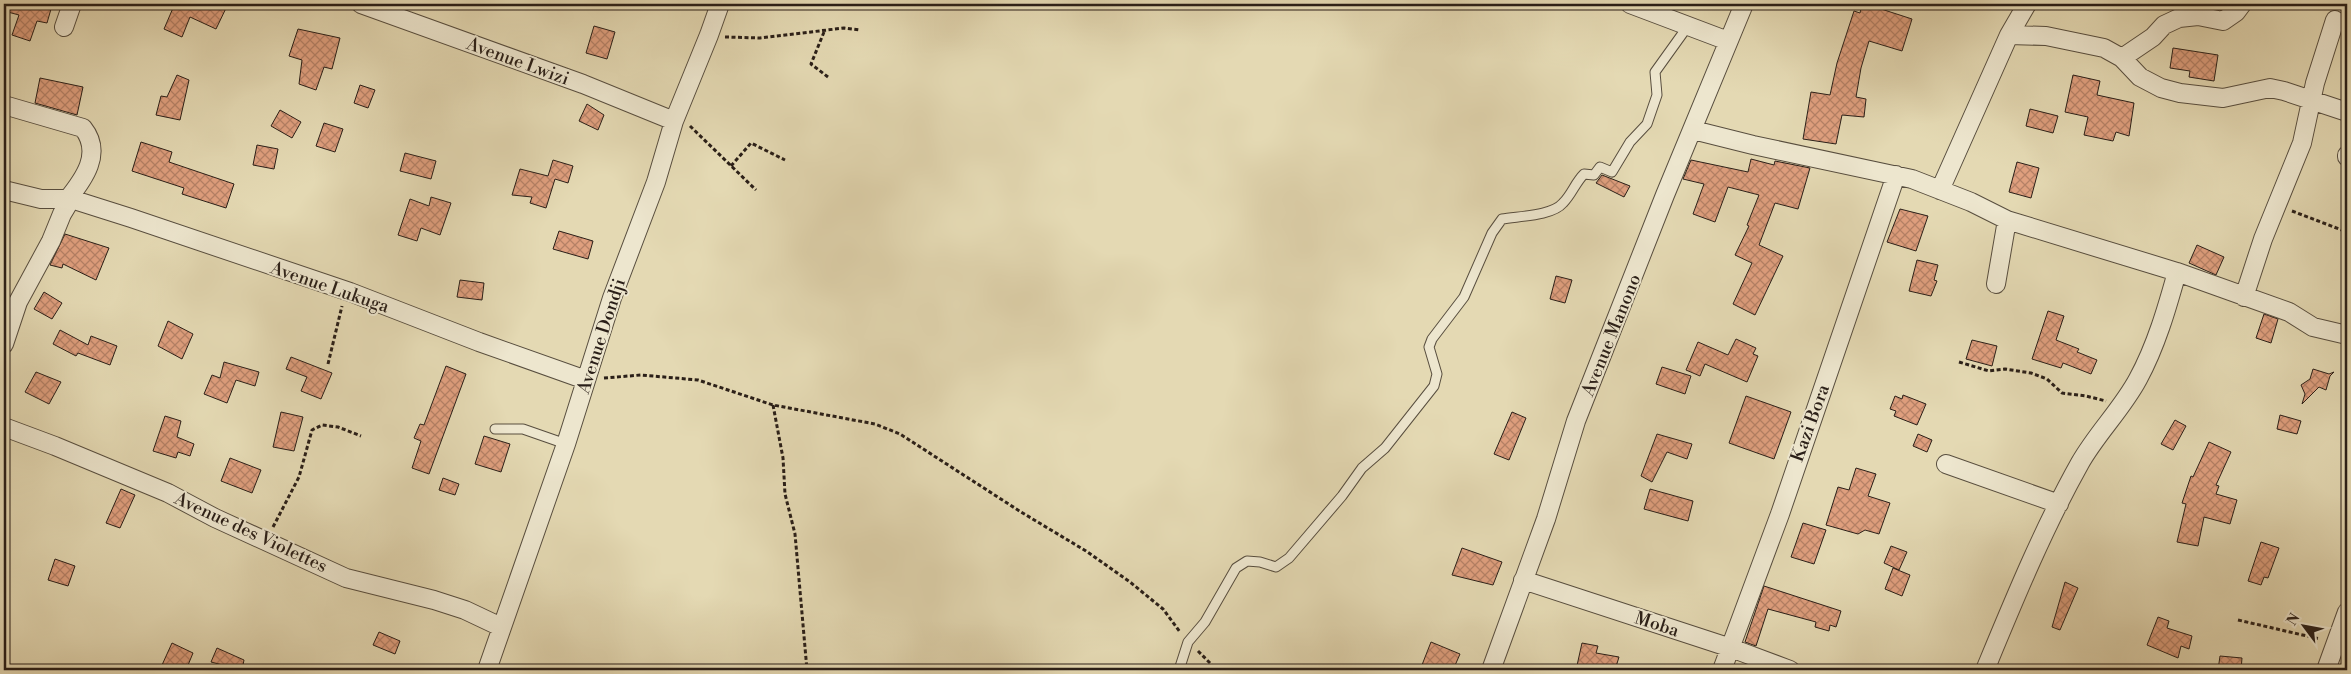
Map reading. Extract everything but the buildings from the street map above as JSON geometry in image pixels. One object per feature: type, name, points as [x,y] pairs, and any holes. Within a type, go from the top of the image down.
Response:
[{"type":"street","points":[[64,26],[72,4]]},
{"type":"street","name":"Avenue Lwizi","points":[[361,4],[582,84],[674,120]]},
{"type":"street","name":"Avenue Dondji","points":[[486,670],[566,444],[612,298],[656,182],[674,120],[720,4]]},
{"type":"street","points":[[1630,4],[1728,41]]},
{"type":"street","name":"Avenue Manono","points":[[1491,670],[1546,518],[1576,421],[1744,4]]},
{"type":"street","points":[[1940,190],[2009,35],[2026,4]]},
{"type":"street","points":[[2122,58],[2137,49],[2164,25],[2179,18],[2198,16],[2223,21],[2236,12],[2242,4]]},
{"type":"street","points":[[2244,296],[2262,239],[2302,143],[2319,66],[2335,20]]},
{"type":"street","points":[[2009,35],[2046,36],[2104,48],[2122,58],[2140,77],[2161,88],[2180,93],[2223,98],[2270,88],[2347,112]]},
{"type":"street","points":[[4,105],[83,128],[90,137],[92,148],[90,164],[83,179],[69,199],[52,241],[18,302],[4,344]]},
{"type":"street","points":[[1693,130],[1753,145],[1912,178],[2007,220],[2177,272],[2289,312],[2313,327],[2347,335]]},
{"type":"street","name":"Kazi Bora","points":[[1722,670],[1780,514],[1896,175]]},
{"type":"street","name":"Avenue Lukuga","points":[[4,190],[41,199],[69,199],[350,292],[478,342],[586,380]]},
{"type":"street","points":[[1996,284],[2007,220]]},
{"type":"street","points":[[1986,670],[2015,598],[2059,504],[2097,434],[2120,407],[2138,380],[2148,358],[2177,272]]},
{"type":"street","name":"Avenue des Violettes","points":[[4,427],[155,487],[346,578],[434,600],[465,610],[501,627]]},
{"type":"street","points":[[1946,464],[2059,504]]},
{"type":"street","name":"Moba","points":[[1523,580],[1731,648],[1790,670]]},
{"type":"street","points":[[2326,670],[2347,612]]},
{"type":"lane","points":[[1179,670],[1188,642],[1205,622],[1236,568],[1247,561],[1260,562],[1276,567],[1289,558],[1342,496],[1362,468],[1385,448],[1434,386],[1437,374],[1429,347],[1432,339],[1464,296],[1492,233],[1502,218],[1541,214],[1562,205],[1584,174],[1594,175],[1600,167],[1612,172],[1630,142],[1647,124],[1657,95],[1655,72],[1688,26]]},
{"type":"lane","points":[[495,429],[523,429],[566,444]]},
{"type":"path","points":[[709,35],[760,38],[844,28],[860,30]]},
{"type":"path","points":[[825,31],[810,64],[828,76]]},
{"type":"path","points":[[674,120],[690,126],[756,190]]},
{"type":"path","points":[[731,166],[751,143],[785,160]]},
{"type":"path","points":[[2278,204],[2347,232]]},
{"type":"path","points":[[328,364],[341,307],[350,292]]},
{"type":"path","points":[[1959,362],[1989,371],[2005,369],[2031,373],[2047,379],[2062,393],[2097,398],[2120,407]]},
{"type":"path","points":[[586,380],[641,375],[698,380],[773,405],[875,424],[900,434],[1021,512],[1086,551],[1130,582],[1163,609],[1188,642],[1217,670]]},
{"type":"path","points":[[773,405],[783,458],[784,494],[795,534],[807,670]]},
{"type":"path","points":[[267,541],[299,478],[312,430],[322,425],[338,427],[361,436]]},
{"type":"path","points":[[2238,620],[2335,642]]}]
